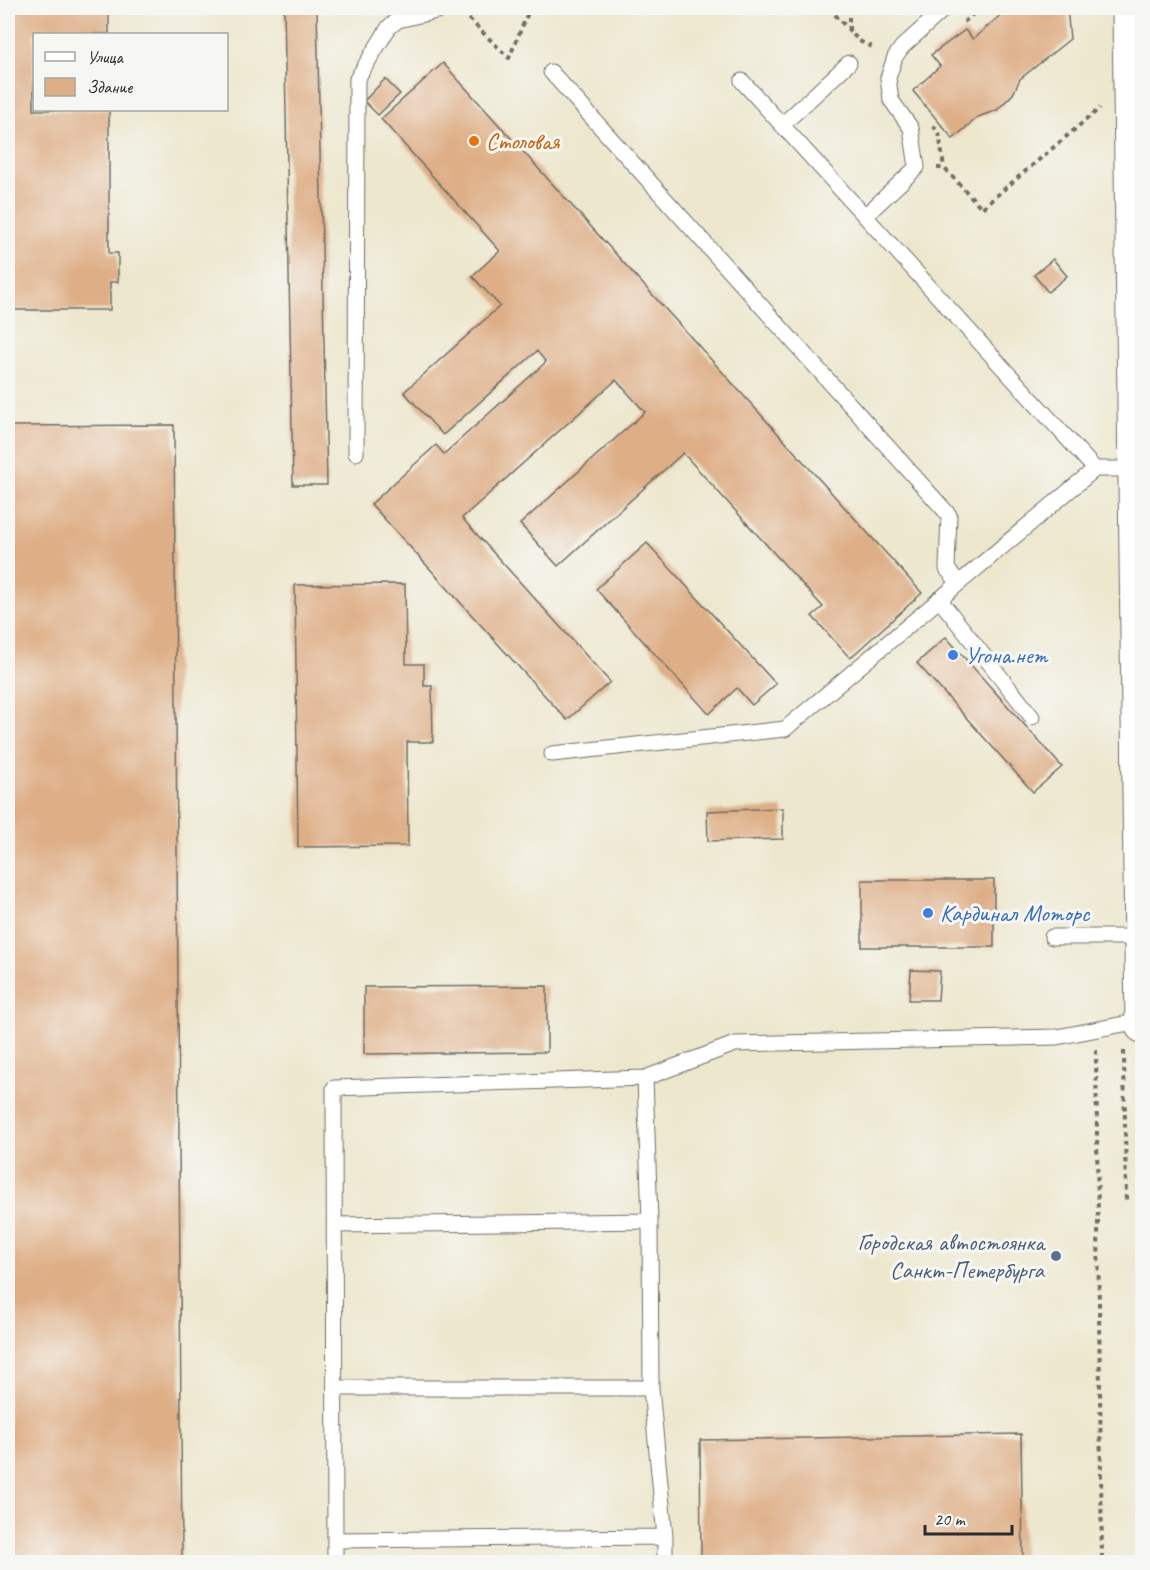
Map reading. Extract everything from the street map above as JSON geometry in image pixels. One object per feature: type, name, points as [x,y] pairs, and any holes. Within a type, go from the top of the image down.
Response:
[{"type":"street","points":[[1130,8],[1137,215],[1142,937],[1136,1025]]},
{"type":"lane","points":[[356,453],[357,79],[389,27],[398,20],[449,8]]},
{"type":"lane","points":[[865,216],[917,167],[910,129],[891,100],[888,78],[895,57],[902,47],[945,8]]},
{"type":"lane","points":[[782,125],[849,63]]},
{"type":"lane","points":[[551,72],[949,515],[947,568],[959,583]]},
{"type":"lane","points":[[742,81],[1095,469]]},
{"type":"lane","points":[[552,754],[785,729],[1095,469],[1139,469]]},
{"type":"lane","points":[[939,599],[1032,717]]},
{"type":"lane","points":[[1052,936],[1142,937]]},
{"type":"lane","points":[[335,1563],[334,1088],[645,1078],[735,1044],[1057,1037],[1095,1029],[1136,1025]]},
{"type":"lane","points":[[645,1078],[650,1221],[651,1388],[665,1563]]},
{"type":"lane","points":[[335,1225],[650,1221]]},
{"type":"lane","points":[[335,1388],[651,1388]]},
{"type":"lane","points":[[335,1540],[664,1537]]},
{"type":"path","points":[[465,15],[508,58],[530,8]]},
{"type":"path","points":[[829,8],[860,41],[895,57]]},
{"type":"path","points":[[849,8],[849,30]]},
{"type":"path","points":[[939,132],[944,168],[982,208],[1108,102]]},
{"type":"path","points":[[917,167],[944,168]]},
{"type":"path","points":[[1126,1203],[1136,1025]]},
{"type":"path","points":[[1095,1029],[1102,1563]]},
{"type":"building","points":[[8,8],[109,8],[109,33],[33,33],[33,111],[109,111],[109,253],[118,253],[118,282],[110,282],[110,310],[8,310]]},
{"type":"building","points":[[284,8],[317,8],[327,485],[293,485]]},
{"type":"building","points":[[1003,8],[1067,8],[1070,39],[1020,79],[1013,94],[997,110],[978,117],[953,139],[913,91],[940,66],[931,55],[965,30],[973,39],[1004,12]]},
{"type":"building","points":[[443,63],[922,593],[850,658],[812,616],[823,607],[683,453],[558,566],[520,524],[645,412],[616,380],[462,518],[610,682],[567,720],[371,504],[436,445],[444,454],[546,362],[537,351],[443,435],[404,392],[500,306],[472,276],[500,251],[381,119]]},
{"type":"building","points":[[385,79],[400,94],[378,115],[364,101]]},
{"type":"building","points":[[1053,259],[1067,276],[1048,292],[1034,275]]},
{"type":"building","points":[[174,425],[182,1562],[8,1562],[8,426]]},
{"type":"building","points":[[647,543],[776,684],[752,705],[737,688],[709,714],[596,589]]},
{"type":"building","points":[[405,584],[406,664],[424,664],[424,686],[432,686],[433,742],[407,742],[408,846],[298,847],[295,585]]},
{"type":"building","points":[[946,637],[1062,767],[1033,792],[917,663]]},
{"type":"building","points":[[783,808],[783,839],[708,841],[707,811]]},
{"type":"building","name":"Кардинал Моторс","points":[[862,880],[994,880],[994,947],[862,947]]},
{"type":"building","points":[[911,970],[940,971],[938,1000],[909,1000]]},
{"type":"building","points":[[547,986],[547,1052],[364,1054],[364,987]]},
{"type":"building","points":[[1021,1434],[1023,1562],[701,1562],[700,1440]]},
{"type":"place","name":"Столовая","points":[[474,141]]},
{"type":"place","name":"Угона.нет","points":[[953,655]]},
{"type":"place","name":"Кардинал Моторс","points":[[928,913]]},
{"type":"place","name":"Городская автостоянка Санкт-Петербурга","points":[[1056,1256]]}]
